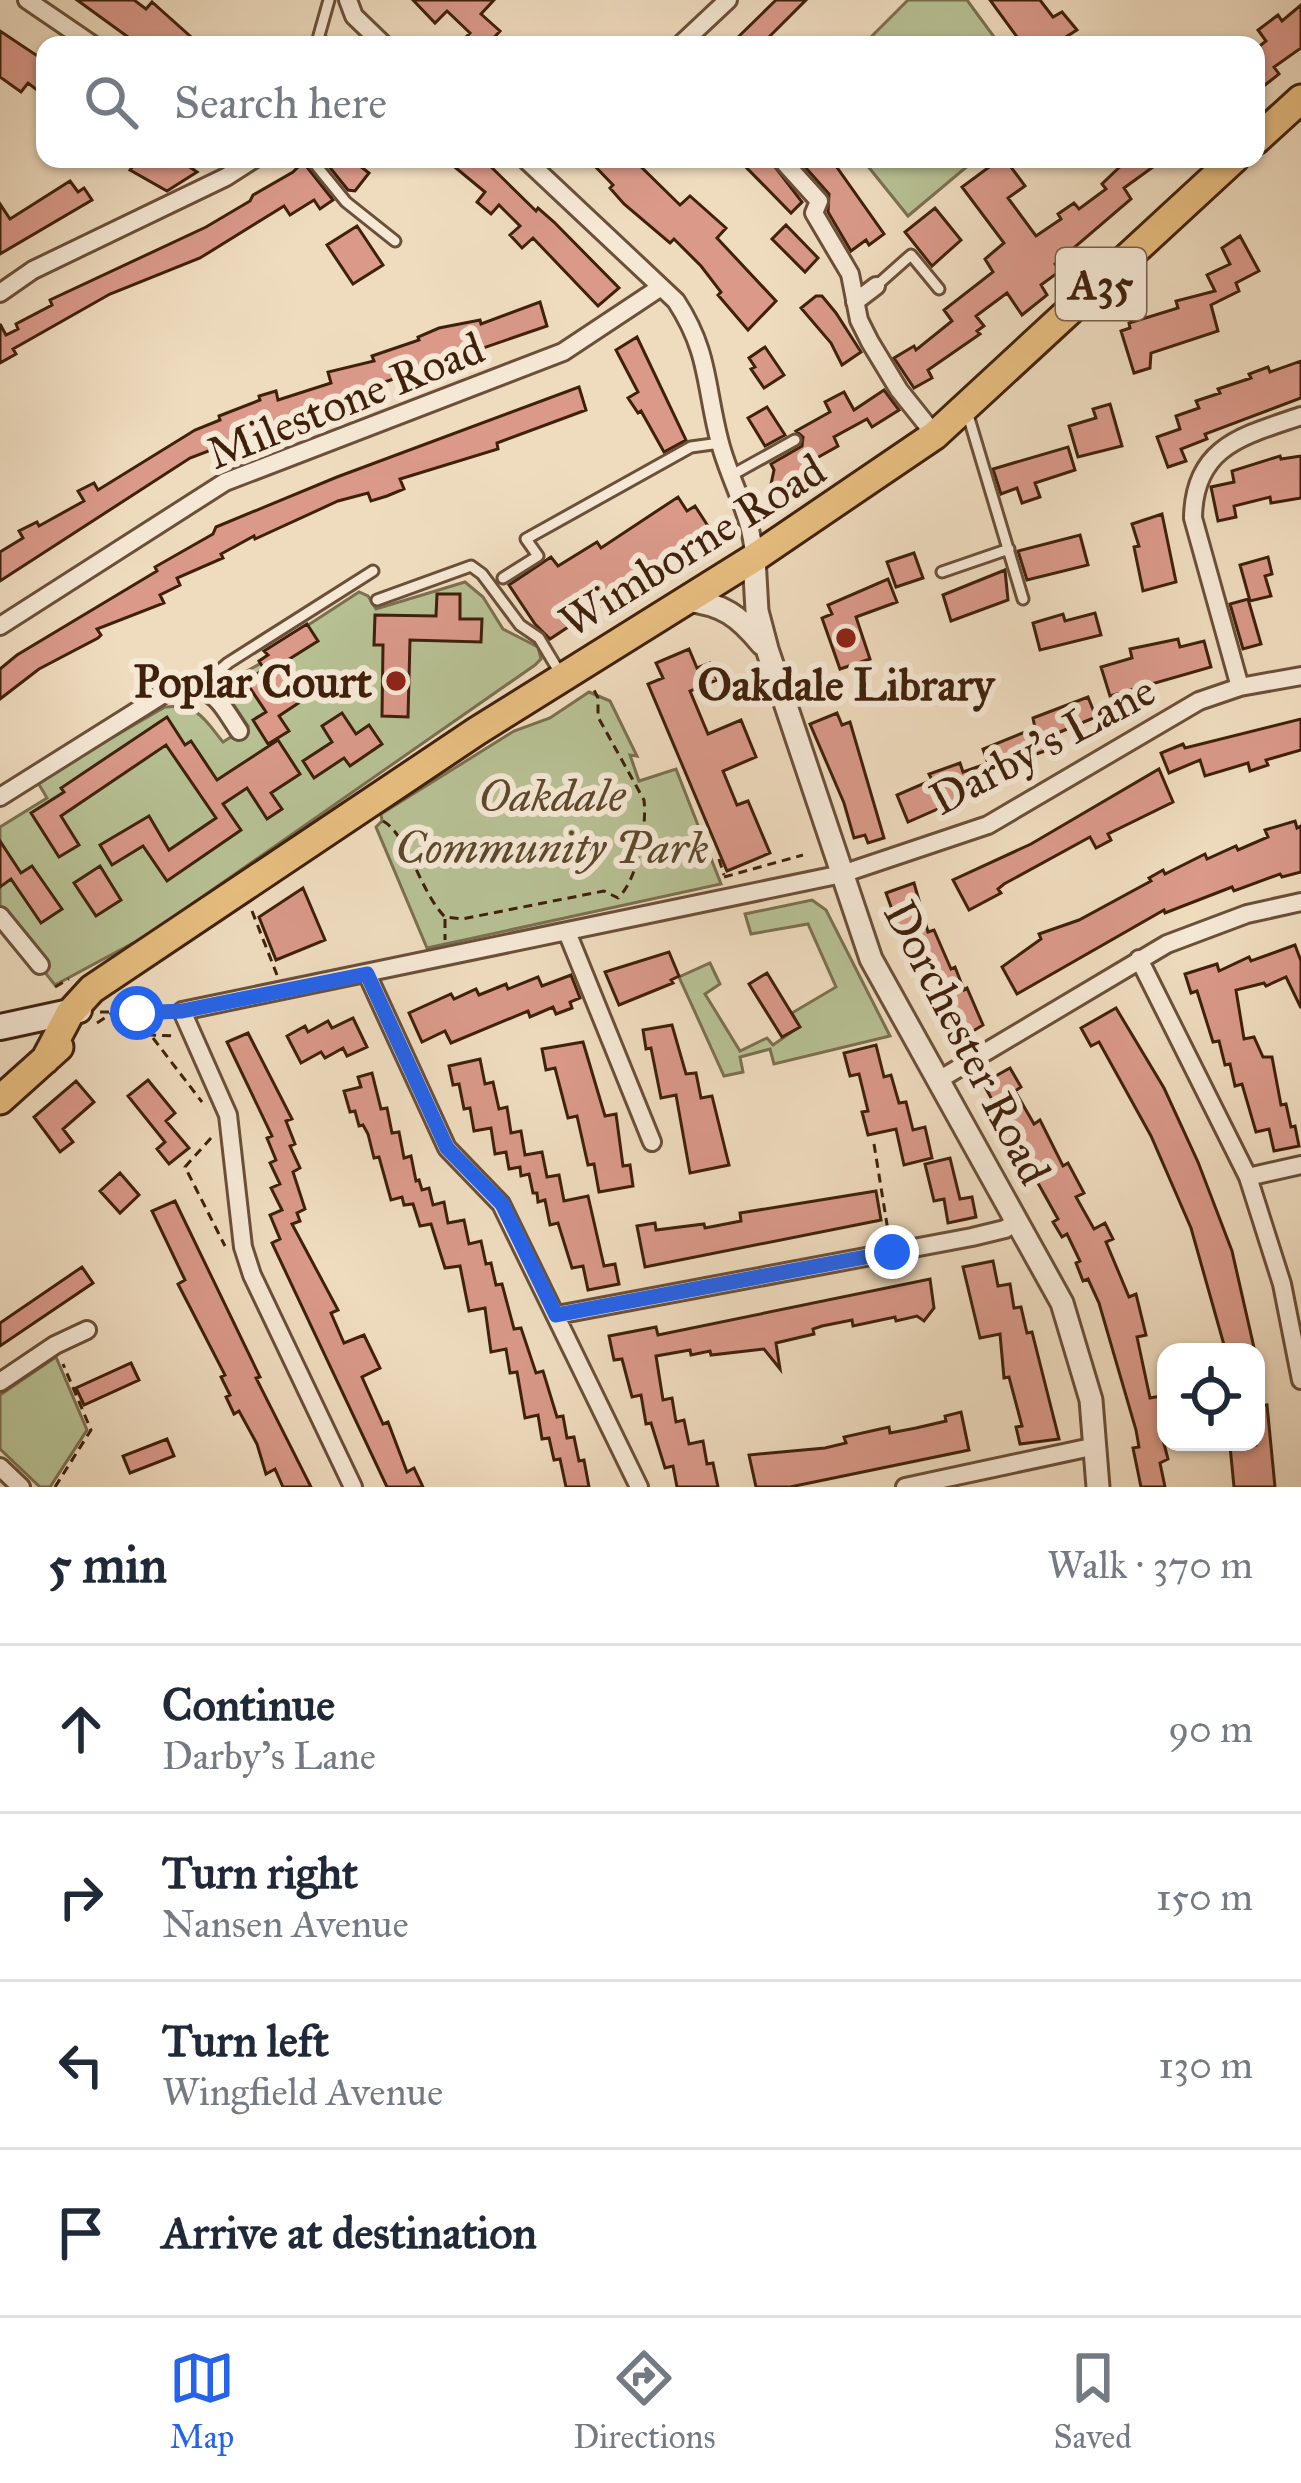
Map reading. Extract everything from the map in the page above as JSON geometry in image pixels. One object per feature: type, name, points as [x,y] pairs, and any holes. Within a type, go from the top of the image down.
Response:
[{"type":"highway","points":[[1265,132],[1301,99]]},
{"type":"highway","name":"Wimborne Road","points":[[80,999],[369,802],[754,558],[935,436],[1224,168]]},
{"type":"highway","points":[[0,1100],[45,1060],[80,999]]},
{"type":"main road","name":"Wimborne Road","points":[[4,1026],[80,999]]},
{"type":"street","points":[[27,0],[80,36]]},
{"type":"street","points":[[348,0],[371,36]]},
{"type":"street","points":[[690,36],[728,0]]},
{"type":"street","points":[[0,293],[33,270],[240,168]]},
{"type":"street","points":[[535,168],[676,301],[693,327],[705,359],[720,443],[753,535],[754,558]]},
{"type":"street","points":[[543,175],[550,168]]},
{"type":"street","points":[[789,168],[819,201],[814,213],[850,274],[870,342],[935,436]]},
{"type":"street","points":[[855,302],[876,286]]},
{"type":"street","name":"Milestone Road","points":[[0,626],[225,482],[563,352],[661,287]]},
{"type":"street","points":[[1240,686],[1197,536],[1193,502],[1205,467],[1215,454],[1245,436],[1301,416]]},
{"type":"street","name":"Dorchester Road","points":[[754,558],[757,611],[770,660],[872,959],[1070,1323],[1091,1400],[1098,1487]]},
{"type":"street","points":[[686,600],[719,604],[733,612],[770,660]]},
{"type":"street","name":"Darby's Lane","points":[[182,1011],[842,874],[988,825],[1199,700],[1240,686],[1301,676]]},
{"type":"street","points":[[0,797],[166,692],[195,687],[216,695],[238,731]]},
{"type":"street","points":[[937,1081],[1167,944],[1301,902]]},
{"type":"street","points":[[0,916],[40,965]]},
{"type":"street","points":[[567,932],[652,1142]]},
{"type":"street","points":[[1139,959],[1248,1177],[1282,1284],[1301,1380]]},
{"type":"street","points":[[367,974],[447,1148],[502,1204],[640,1487]]},
{"type":"street","points":[[182,1011],[225,1124],[247,1260],[353,1487]]},
{"type":"street","points":[[1248,1177],[1301,1166]]},
{"type":"street","points":[[556,1315],[972,1237],[1017,1221]]},
{"type":"street","points":[[1,1378],[87,1330]]},
{"type":"street","points":[[905,1487],[1096,1446]]},
{"type":"street","points":[[0,1467],[21,1487]]},
{"type":"lane","points":[[319,36],[328,0]]},
{"type":"lane","points":[[318,168],[346,202],[394,241]]},
{"type":"lane","points":[[876,286],[911,255],[939,289]]},
{"type":"lane","points":[[966,408],[1023,599]]},
{"type":"lane","points":[[732,475],[795,440]]},
{"type":"lane","points":[[503,578],[538,556],[526,539],[691,447],[720,443]]},
{"type":"lane","points":[[943,572],[1009,550]]},
{"type":"lane","points":[[377,600],[471,566],[520,625],[572,671]]},
{"type":"lane","points":[[216,695],[220,670],[228,663],[374,571]]},
{"type":"lane","points":[[728,688],[770,660]]},
{"type":"path","points":[[369,802],[382,820],[397,829],[409,861],[445,917],[461,919],[604,891],[618,898],[626,890],[635,862],[644,800],[598,717],[598,698],[572,671]]},
{"type":"path","points":[[719,859],[724,877],[803,855]]},
{"type":"path","points":[[242,887],[284,991]]},
{"type":"path","points":[[40,965],[80,999],[137,1013],[182,1011]]},
{"type":"path","points":[[80,999],[137,1013],[225,1124],[184,1166],[229,1255],[247,1260]]},
{"type":"path","points":[[150,1035],[194,1037]]},
{"type":"path","points":[[874,1144],[892,1252]]},
{"type":"path","points":[[55,1346],[91,1430],[55,1487]]},
{"type":"green space","points":[[908,0],[967,0],[993,36],[872,36]]},
{"type":"green space","points":[[869,168],[965,168],[908,216]]},
{"type":"green space","points":[[465,582],[483,597],[503,629],[538,647],[541,659],[535,665],[146,936],[55,985],[0,916],[0,827],[47,798],[37,781],[165,707],[193,711],[223,742],[248,726],[225,692],[227,682],[306,638],[302,629],[359,592],[376,609]]},
{"type":"green space","name":"Oakdale Community Park","points":[[589,692],[610,701],[637,756],[630,755],[639,781],[676,769],[721,884],[427,948],[376,827],[381,814],[514,731],[550,718]]},
{"type":"green space","points":[[812,900],[826,910],[890,1036],[774,1064],[770,1049],[740,1057],[743,1072],[724,1076],[679,977],[710,963],[720,984],[705,994],[740,1051],[767,1038],[773,1045],[799,1027],[792,1013],[836,987],[808,924],[751,934],[745,914]]},
{"type":"green space","points":[[56,1357],[87,1430],[50,1487],[40,1487],[0,1449],[0,1395]]},
{"type":"building","points":[[77,0],[134,0],[146,9],[152,2],[190,36],[127,36]]},
{"type":"building","points":[[413,0],[494,0],[481,14],[500,31],[495,36],[467,36],[470,33],[447,11],[435,23]]},
{"type":"building","points":[[776,0],[806,0],[770,36],[739,36]]},
{"type":"building","points":[[990,0],[1040,0],[1053,17],[1062,12],[1077,30],[1068,36],[1016,36]]},
{"type":"building","points":[[1301,5],[1301,48],[1274,67],[1279,74],[1265,85],[1266,41],[1258,30],[1278,15],[1282,21]]},
{"type":"building","points":[[0,31],[36,55],[36,89],[28,83],[21,92],[0,77]]},
{"type":"building","points":[[191,168],[197,172],[167,191],[130,170]]},
{"type":"building","points":[[308,168],[333,200],[320,209],[314,200],[290,215],[284,206],[200,258],[110,294],[13,349],[16,354],[0,363],[0,324],[6,335],[18,329],[16,324],[52,305],[50,300],[206,227],[293,172]]},
{"type":"building","points":[[330,168],[363,168],[369,173],[355,191],[348,190]]},
{"type":"building","points":[[456,168],[492,168],[619,288],[598,306],[533,238],[522,248],[510,235],[520,226],[499,205],[491,214],[477,202],[485,192]]},
{"type":"building","points":[[597,168],[642,168],[680,205],[690,196],[726,228],[717,238],[776,301],[748,330],[701,266],[674,239],[670,243],[624,204],[610,188],[613,185]]},
{"type":"building","points":[[747,168],[776,168],[802,202],[791,213]]},
{"type":"building","points":[[806,168],[837,168],[884,234],[851,251],[828,212],[829,194]]},
{"type":"building","points":[[988,168],[1012,168],[1025,186],[1008,198],[1036,236],[1074,203],[1079,209],[1106,189],[1102,184],[1119,168],[1152,168],[1124,188],[1131,199],[1055,264],[1060,271],[1041,285],[1047,295],[1022,315],[1007,293],[976,316],[984,326],[977,331],[980,334],[928,370],[932,378],[914,388],[894,358],[914,346],[916,350],[952,321],[944,310],[993,272],[985,259],[1004,243],[962,187]]},
{"type":"building","points":[[70,181],[78,192],[84,188],[92,200],[0,254],[0,204],[10,219]]},
{"type":"building","points":[[935,208],[961,240],[932,266],[905,232]]},
{"type":"building","points":[[786,225],[818,258],[805,272],[772,239]]},
{"type":"building","points":[[357,226],[383,265],[353,284],[327,245]]},
{"type":"building","points":[[1240,236],[1259,271],[1236,283],[1239,291],[1211,305],[1218,331],[1151,353],[1150,368],[1134,373],[1121,331],[1130,328],[1129,323],[1178,308],[1176,301],[1215,291],[1207,275],[1230,264],[1222,248]]},
{"type":"building","points":[[822,296],[836,313],[861,352],[842,365],[831,343],[801,308]]},
{"type":"building","points":[[540,302],[547,326],[376,385],[190,458],[0,581],[0,552],[23,538],[19,531],[37,522],[39,526],[84,501],[78,491],[94,483],[98,490],[195,430],[220,420],[219,416],[260,400],[259,396],[276,391],[278,400],[331,383],[328,372],[374,361],[372,356],[439,328],[480,320],[481,324]]},
{"type":"building","points":[[637,337],[686,440],[664,452],[641,411],[628,398],[638,392],[616,350]]},
{"type":"building","points":[[765,347],[784,375],[764,388],[749,358]]},
{"type":"building","points":[[1301,361],[1301,398],[1205,434],[1207,439],[1181,449],[1186,461],[1168,467],[1157,437],[1180,429],[1176,416],[1199,408],[1196,401],[1251,378],[1249,374]]},
{"type":"building","points":[[579,387],[586,410],[497,443],[498,449],[400,479],[404,489],[387,496],[371,501],[368,493],[338,501],[254,536],[221,554],[223,558],[177,578],[180,585],[160,595],[164,603],[97,629],[98,638],[39,669],[0,699],[0,669],[17,655],[157,571],[155,567],[213,534],[216,527]]},
{"type":"building","points":[[884,390],[899,410],[872,427],[867,419],[834,437],[838,446],[806,464],[811,473],[785,492],[770,489],[771,464],[802,446],[803,437],[796,431],[830,412],[825,402],[844,392],[854,410]]},
{"type":"building","points":[[1110,404],[1122,446],[1078,457],[1069,426],[1096,418],[1093,409]]},
{"type":"building","points":[[767,407],[785,435],[765,446],[748,418]]},
{"type":"building","points":[[1068,447],[1075,470],[1035,483],[1040,497],[1022,503],[1017,488],[1001,494],[993,469]]},
{"type":"building","points":[[1280,456],[1301,456],[1301,498],[1271,503],[1270,497],[1234,506],[1236,517],[1218,521],[1211,487],[1234,482],[1232,471]]},
{"type":"building","points":[[678,497],[687,511],[695,506],[708,526],[707,535],[550,639],[535,624],[509,585],[551,557],[558,566],[597,542],[601,548]]},
{"type":"building","points":[[1162,514],[1176,582],[1143,591],[1132,524]]},
{"type":"building","points":[[1080,535],[1088,565],[1027,580],[1018,551]]},
{"type":"building","points":[[914,553],[923,578],[896,587],[887,562]]},
{"type":"building","points":[[1268,557],[1272,574],[1265,576],[1271,596],[1250,601],[1240,565]]},
{"type":"building","points":[[1005,570],[1008,600],[951,621],[943,595]]},
{"type":"building","name":"Oakdale Library","points":[[888,579],[897,602],[856,617],[870,659],[840,669],[822,618],[832,614],[828,605]]},
{"type":"building","name":"Poplar Court","points":[[437,594],[460,594],[460,619],[482,619],[481,642],[410,640],[408,717],[382,716],[383,645],[374,645],[375,615],[436,616]]},
{"type":"building","points":[[1248,599],[1261,644],[1243,649],[1230,604]]},
{"type":"building","points":[[1095,613],[1101,635],[1040,650],[1033,623],[1063,614],[1065,621]]},
{"type":"building","points":[[307,624],[318,641],[283,663],[306,698],[279,716],[289,731],[268,744],[253,720],[266,712],[246,682],[264,669],[259,661],[268,655],[264,651]]},
{"type":"building","points":[[1178,639],[1180,647],[1204,641],[1211,667],[1110,696],[1101,667],[1132,658],[1130,649]]},
{"type":"building","points":[[689,649],[697,668],[710,663],[717,680],[690,691],[708,734],[741,720],[756,757],[723,771],[737,805],[748,801],[770,853],[727,871],[648,684],[663,678],[656,663]]},
{"type":"building","points":[[1088,697],[1096,717],[1048,737],[1051,749],[1007,764],[1009,769],[992,775],[983,749],[1035,728],[1033,718]]},
{"type":"building","points":[[342,713],[356,734],[369,725],[382,744],[350,766],[344,758],[314,778],[303,761],[332,742],[322,726]]},
{"type":"building","points":[[837,713],[842,725],[850,722],[884,838],[868,843],[865,835],[854,838],[810,724]]},
{"type":"building","points":[[167,717],[185,745],[191,741],[217,780],[278,740],[300,774],[271,793],[282,809],[267,819],[247,788],[223,804],[241,830],[167,881],[143,846],[112,865],[100,845],[149,816],[169,850],[216,818],[166,745],[61,816],[79,845],[59,857],[31,813]]},
{"type":"building","points":[[1301,719],[1301,750],[1266,760],[1268,765],[1250,771],[1248,763],[1205,776],[1200,760],[1169,773],[1161,753],[1183,744],[1185,748]]},
{"type":"building","points":[[960,763],[963,772],[983,765],[990,786],[908,822],[897,795],[932,780],[929,774]]},
{"type":"building","points":[[1159,769],[1173,802],[1108,834],[1111,840],[1096,848],[1090,837],[1004,884],[998,889],[1001,893],[969,910],[953,880],[1031,844]]},
{"type":"building","points":[[1295,821],[1297,828],[1301,826],[1301,872],[1280,874],[1234,891],[1232,887],[1164,910],[1017,994],[1002,967],[1041,939],[1039,934],[1079,920],[1163,870],[1165,874],[1205,854],[1207,859],[1236,846],[1238,850],[1268,837],[1265,830]]},
{"type":"building","points":[[0,841],[21,873],[32,866],[62,909],[41,923],[11,879],[0,887]]},
{"type":"building","points":[[100,866],[121,900],[96,916],[74,883]]},
{"type":"building","points":[[914,883],[928,932],[934,930],[983,1025],[963,1037],[953,1039],[943,1019],[940,1021],[890,916],[894,915],[886,893]]},
{"type":"building","points":[[303,888],[325,940],[276,960],[259,917]]},
{"type":"building","points":[[1295,945],[1301,961],[1301,1008],[1286,977],[1266,986],[1236,990],[1244,1039],[1254,1037],[1263,1057],[1272,1057],[1281,1105],[1286,1104],[1291,1127],[1295,1126],[1299,1146],[1274,1151],[1269,1129],[1256,1132],[1242,1084],[1235,1086],[1230,1064],[1225,1065],[1219,1041],[1213,1042],[1197,991],[1191,993],[1185,974],[1217,964],[1219,971]]},
{"type":"building","points":[[669,952],[679,976],[673,983],[619,1005],[605,972]]},
{"type":"building","points":[[767,973],[800,1027],[782,1037],[749,984]]},
{"type":"building","points":[[571,975],[580,998],[570,1002],[572,1008],[556,1014],[553,1007],[530,1017],[528,1011],[451,1043],[445,1031],[422,1042],[409,1013],[451,994],[454,999],[476,989],[479,995],[538,977],[542,986]]},
{"type":"building","points":[[1116,1008],[1164,1088],[1232,1251],[1253,1343],[1223,1343],[1191,1228],[1151,1136],[1099,1042],[1091,1046],[1081,1028]]},
{"type":"building","points":[[353,1018],[367,1047],[347,1056],[343,1048],[325,1058],[321,1052],[301,1063],[287,1036],[305,1026],[308,1032],[328,1021],[332,1028]]},
{"type":"building","points":[[672,1025],[686,1074],[696,1073],[701,1098],[712,1096],[729,1165],[690,1173],[676,1095],[661,1098],[643,1030]]},
{"type":"building","points":[[248,1033],[292,1119],[286,1121],[295,1144],[290,1146],[300,1168],[293,1172],[305,1209],[297,1213],[300,1221],[292,1224],[338,1310],[331,1313],[344,1343],[364,1335],[380,1368],[362,1377],[383,1424],[388,1422],[407,1472],[414,1468],[423,1487],[387,1487],[272,1243],[280,1239],[270,1215],[282,1210],[271,1188],[280,1184],[270,1163],[276,1160],[267,1138],[272,1136],[227,1042]]},
{"type":"building","points":[[583,1042],[605,1116],[616,1114],[623,1166],[630,1165],[633,1186],[599,1192],[577,1116],[568,1118],[555,1068],[546,1070],[542,1049]]},
{"type":"building","points":[[876,1045],[884,1077],[891,1075],[899,1103],[906,1102],[913,1130],[925,1127],[932,1158],[904,1165],[896,1129],[868,1135],[859,1074],[850,1076],[844,1053]]},
{"type":"building","points":[[480,1059],[485,1084],[493,1082],[499,1109],[507,1107],[511,1133],[521,1131],[525,1155],[542,1152],[547,1177],[559,1175],[564,1201],[588,1196],[604,1266],[615,1264],[619,1284],[588,1290],[583,1266],[572,1268],[558,1223],[550,1225],[545,1200],[538,1202],[529,1174],[521,1176],[520,1167],[509,1169],[506,1152],[495,1154],[491,1128],[474,1131],[470,1108],[464,1109],[449,1066]]},
{"type":"building","points":[[1010,1068],[1021,1087],[1015,1091],[1034,1124],[1040,1120],[1063,1166],[1068,1163],[1084,1193],[1076,1197],[1094,1229],[1105,1223],[1113,1239],[1106,1242],[1129,1297],[1136,1294],[1146,1335],[1137,1337],[1150,1398],[1157,1397],[1157,1451],[1166,1451],[1168,1459],[1160,1463],[1165,1487],[1141,1487],[1133,1448],[1139,1447],[1136,1430],[1099,1303],[1088,1279],[1083,1281],[1076,1263],[1080,1261],[1067,1234],[1062,1237],[1053,1222],[1058,1219],[1029,1167],[1006,1129],[1001,1124],[997,1127],[988,1111],[996,1107],[983,1083]]},
{"type":"building","points":[[372,1073],[381,1109],[387,1108],[392,1133],[399,1132],[404,1158],[411,1156],[416,1181],[422,1190],[429,1188],[433,1205],[444,1202],[448,1223],[464,1220],[469,1244],[481,1241],[496,1285],[502,1284],[514,1329],[521,1328],[536,1373],[543,1371],[557,1417],[563,1416],[567,1438],[574,1437],[589,1487],[566,1487],[560,1459],[554,1460],[549,1438],[542,1439],[538,1415],[525,1418],[517,1372],[510,1373],[506,1349],[491,1352],[485,1308],[469,1311],[460,1266],[445,1268],[431,1224],[420,1226],[413,1204],[404,1205],[402,1197],[391,1200],[379,1157],[374,1158],[368,1134],[359,1126],[355,1111],[350,1112],[344,1091],[361,1087],[358,1077]]},
{"type":"building","points":[[148,1080],[175,1113],[166,1121],[189,1148],[169,1164],[157,1149],[165,1142],[128,1096]]},
{"type":"building","points":[[76,1081],[94,1102],[63,1129],[73,1142],[60,1152],[34,1117]]},
{"type":"building","points":[[950,1158],[960,1199],[972,1197],[976,1217],[948,1223],[944,1199],[934,1201],[925,1164]]},
{"type":"building","points":[[120,1173],[139,1195],[120,1213],[100,1191]]},
{"type":"building","points":[[876,1191],[881,1220],[645,1267],[637,1226],[655,1223],[656,1230],[704,1224],[705,1228],[741,1221],[740,1213]]},
{"type":"building","points":[[175,1201],[311,1487],[283,1487],[275,1469],[266,1474],[257,1444],[239,1411],[234,1414],[221,1377],[225,1375],[178,1284],[185,1280],[152,1211]]},
{"type":"building","points":[[993,1261],[998,1286],[1010,1284],[1014,1308],[1021,1307],[1027,1333],[1032,1332],[1059,1439],[1020,1444],[1016,1427],[1022,1426],[1009,1377],[1004,1378],[1000,1334],[980,1338],[963,1267]]},
{"type":"building","points":[[82,1267],[93,1283],[0,1346],[0,1323]]},
{"type":"building","points":[[930,1279],[934,1308],[924,1321],[917,1316],[896,1321],[895,1317],[853,1326],[852,1320],[813,1329],[814,1334],[776,1343],[780,1369],[764,1349],[711,1355],[710,1351],[691,1355],[690,1350],[656,1356],[663,1400],[672,1398],[676,1422],[684,1420],[689,1444],[703,1441],[718,1487],[677,1487],[673,1466],[665,1468],[651,1423],[646,1424],[641,1395],[632,1397],[622,1359],[614,1360],[609,1336],[656,1327],[658,1335]]},
{"type":"building","points":[[131,1363],[139,1380],[84,1405],[76,1388]]},
{"type":"building","points":[[1265,1405],[1275,1487],[1234,1487],[1230,1451],[1265,1451]]},
{"type":"building","points":[[961,1412],[969,1450],[790,1487],[756,1487],[749,1455],[825,1448],[846,1443],[844,1437],[889,1427],[890,1433],[916,1428]]},
{"type":"building","points":[[167,1439],[174,1456],[130,1473],[123,1456]]},
{"type":"place","name":"Oakdale Library","points":[[846,638]]},
{"type":"place","name":"Poplar Court","points":[[396,681]]},
{"type":"route","points":[[137,1013],[182,1011],[367,974],[447,1148],[502,1204],[556,1315],[892,1252]]}]
